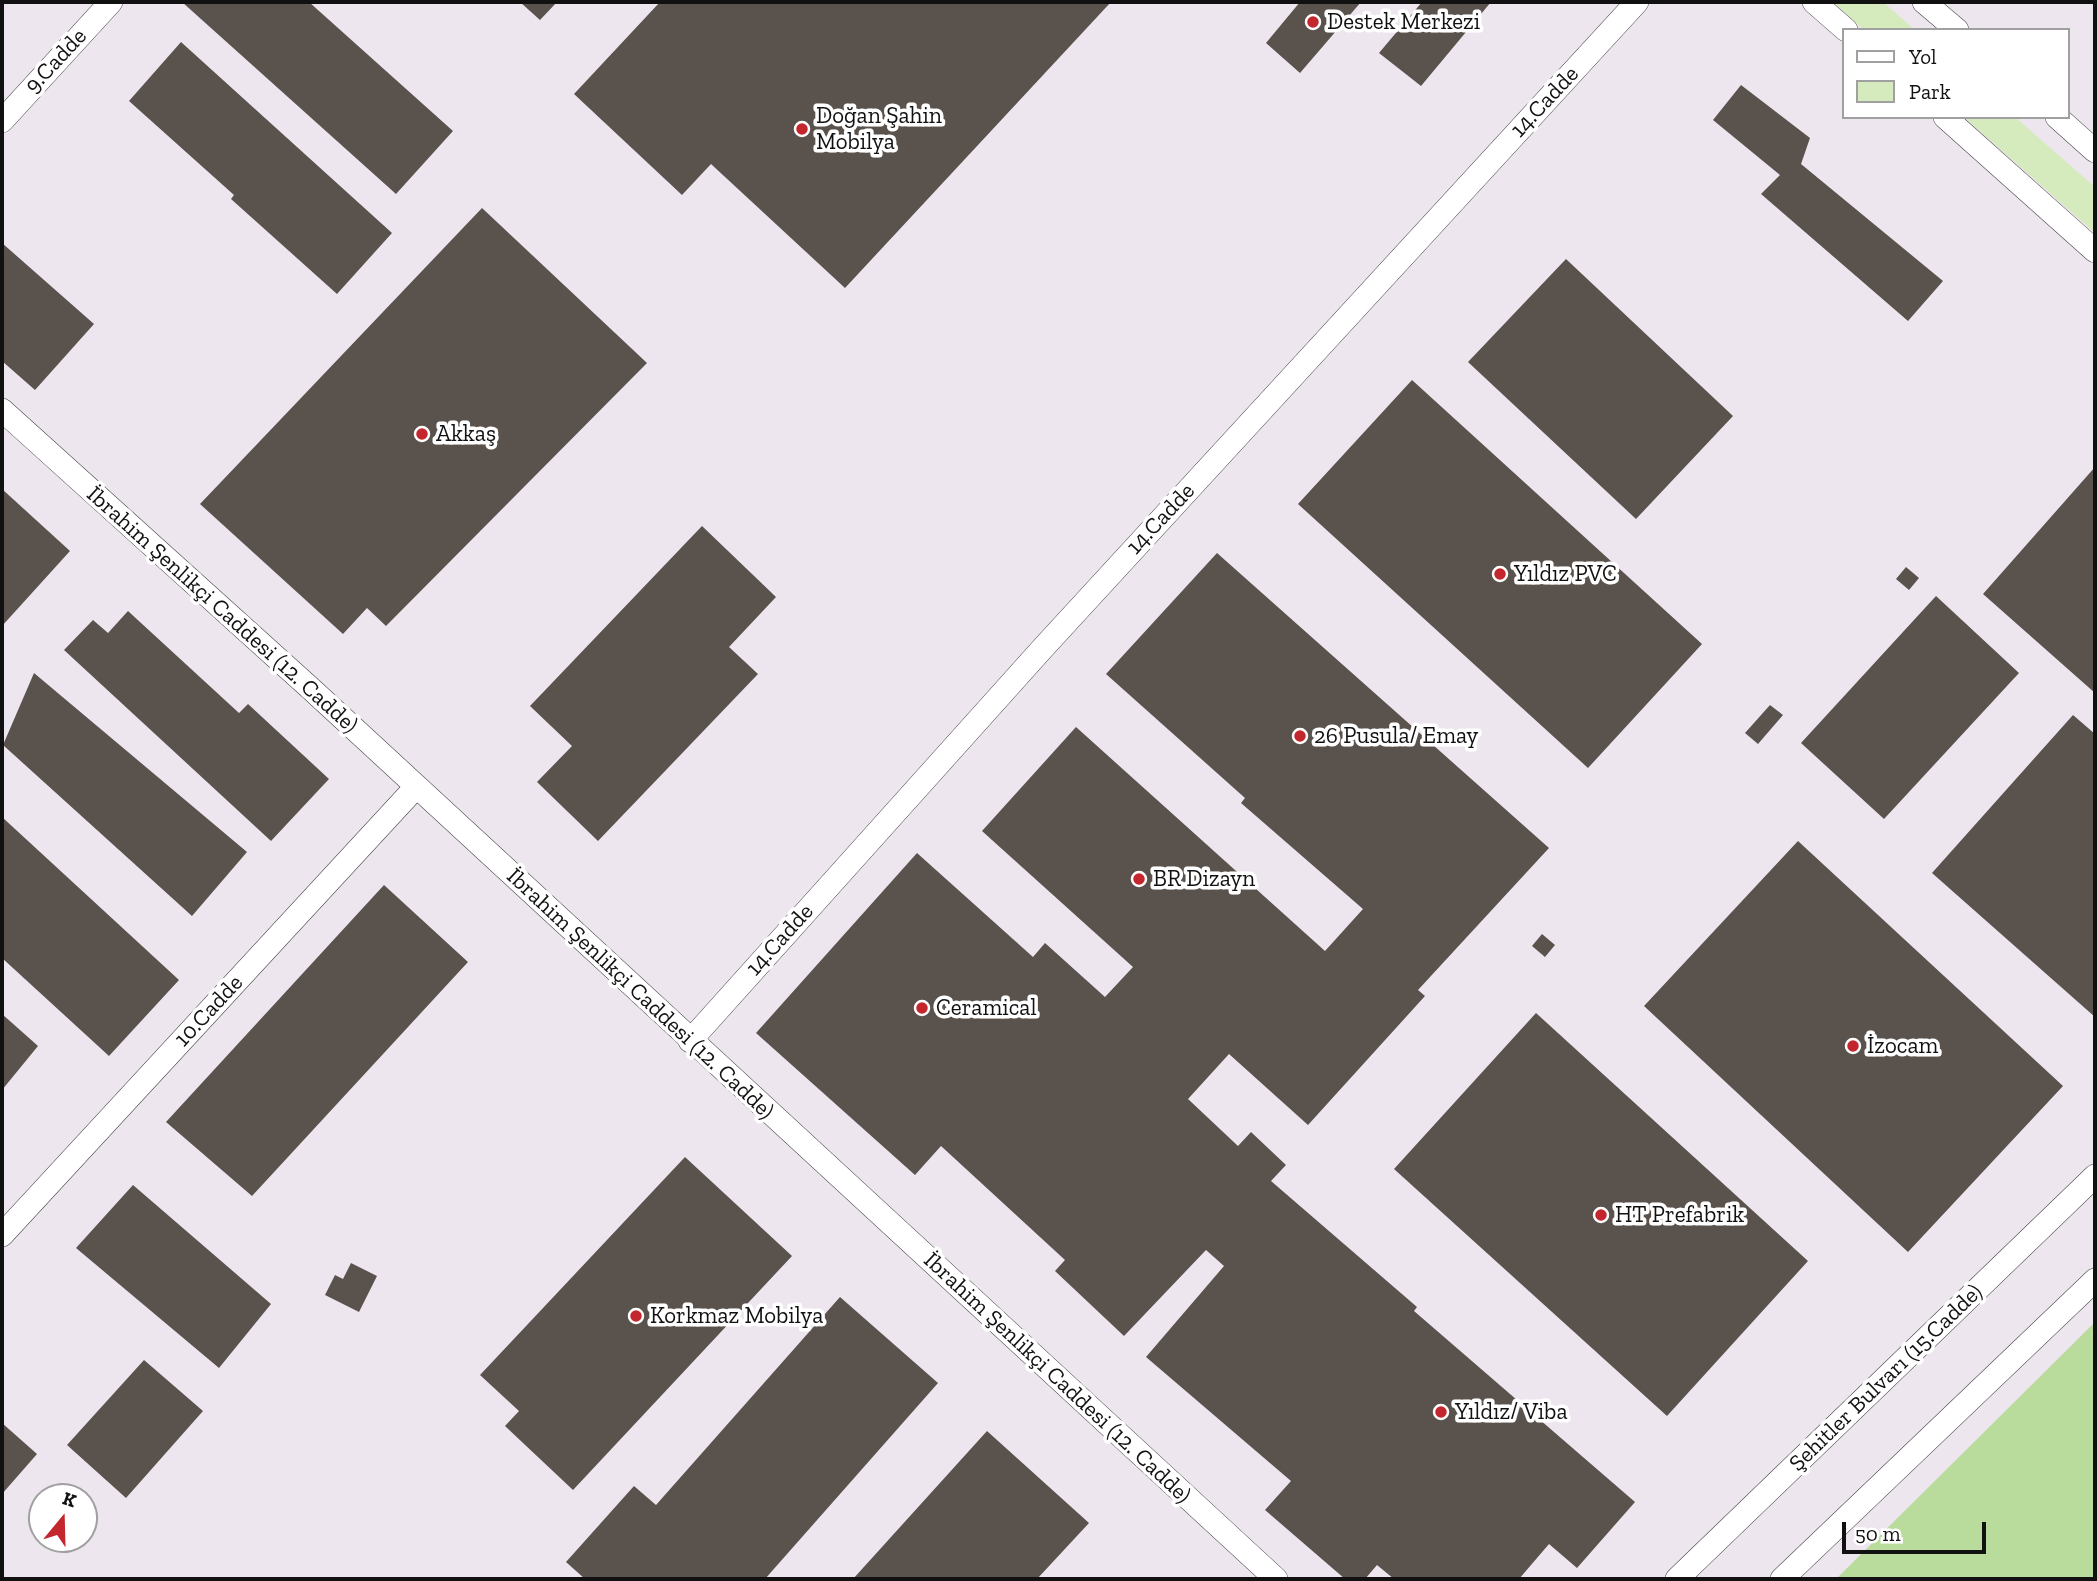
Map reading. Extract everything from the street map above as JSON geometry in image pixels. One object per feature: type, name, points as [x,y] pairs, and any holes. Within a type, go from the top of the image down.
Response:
[{"type":"street","name":"9.Cadde","points":[[2,121],[111,2]]},
{"type":"street","name":"14.Cadde","points":[[690,1041],[1042,649],[1637,2]]},
{"type":"street","points":[[1814,2],[1844,28]]},
{"type":"street","points":[[1924,2],[1954,28]]},
{"type":"street","points":[[1947,119],[2095,251]]},
{"type":"street","points":[[2059,119],[2095,151]]},
{"type":"street","name":"İbrahim Şenlikçi Caddesi (12. Cadde)","points":[[2,410],[416,787],[1276,1579]]},
{"type":"street","name":"10.Cadde","points":[[2,1235],[416,787]]},
{"type":"street","name":"Şehitler Bulvarı (15.Cadde)","points":[[1677,1579],[2095,1176]]},
{"type":"street","points":[[1782,1579],[2095,1280]]},
{"type":"shaded area","points":[[2,2],[2095,2],[2095,1579],[2,1579]]},
{"type":"green space","points":[[1833,2],[1883,2],[1913,28],[1862,28]]},
{"type":"green space","points":[[1966,119],[2017,119],[2095,187],[2095,233]]},
{"type":"green space","points":[[2094,1323],[2095,1579],[1836,1579]]},
{"type":"building","points":[[182,2],[309,2],[453,131],[396,194]]},
{"type":"building","points":[[520,2],[557,2],[540,20]]},
{"type":"building","name":"Doğan Şahin Mobilya","points":[[660,2],[1111,2],[845,288],[711,164],[682,195],[574,94]]},
{"type":"building","name":"Destek Merkezi","points":[[1300,2],[1361,2],[1300,73],[1266,43]]},
{"type":"building","name":"Destek Merkezi","points":[[1422,2],[1491,2],[1421,86],[1379,53]]},
{"type":"building","points":[[181,42],[392,233],[337,294],[231,199],[234,195],[129,101]]},
{"type":"building","points":[[1741,85],[1810,138],[1801,164],[1943,281],[1908,321],[1761,194],[1780,175],[1713,120]]},
{"type":"building","name":"Akkaş","points":[[482,208],[647,363],[386,626],[367,608],[343,634],[200,504]]},
{"type":"building","points":[[2,243],[94,324],[35,390],[2,361]]},
{"type":"building","points":[[1566,259],[1733,416],[1636,519],[1468,362]]},
{"type":"building","name":"Yıldız PVC","points":[[1412,380],[1702,644],[1588,768],[1298,504]]},
{"type":"building","points":[[2095,467],[2095,693],[1983,594]]},
{"type":"building","points":[[2,489],[70,551],[2,626]]},
{"type":"building","points":[[702,526],[776,597],[729,647],[758,674],[598,841],[537,782],[572,746],[530,706]]},
{"type":"building","points":[[1217,553],[1549,848],[1418,990],[1425,996],[1308,1125],[1229,1054],[1188,1099],[1238,1146],[1251,1132],[1286,1165],[1271,1181],[1417,1307],[1414,1311],[1635,1502],[1577,1568],[1549,1544],[1519,1579],[1394,1579],[1377,1565],[1365,1579],[1345,1579],[1265,1510],[1291,1481],[1146,1357],[1224,1266],[1206,1250],[1124,1336],[1055,1271],[1065,1260],[941,1146],[915,1175],[756,1033],[917,853],[1033,957],[1045,943],[1105,997],[1133,967],[982,831],[1076,727],[1325,951],[1363,909],[1241,803],[1245,798],[1106,674]]},
{"type":"building","points":[[1906,567],[1919,578],[1909,590],[1896,579]]},
{"type":"building","points":[[1936,596],[2019,673],[1884,819],[1801,743]]},
{"type":"building","points":[[128,611],[239,713],[248,704],[329,779],[271,841],[64,650],[93,620],[108,633]]},
{"type":"building","points":[[34,673],[247,852],[192,916],[3,745]]},
{"type":"building","points":[[1770,705],[1783,715],[1758,744],[1745,733]]},
{"type":"building","points":[[2073,715],[2095,734],[2095,1017],[1932,873]]},
{"type":"building","points":[[2,817],[179,980],[109,1056],[2,958]]},
{"type":"building","name":"İzocam","points":[[1798,841],[2063,1086],[1908,1252],[1644,1006]]},
{"type":"building","points":[[384,885],[468,962],[252,1196],[166,1122]]},
{"type":"building","points":[[1542,934],[1555,945],[1545,957],[1532,946]]},
{"type":"building","name":"HT Prefabrik","points":[[1536,1013],[1808,1261],[1667,1416],[1394,1169]]},
{"type":"building","points":[[2,1014],[38,1046],[2,1090]]},
{"type":"building","name":"Korkmaz Mobilya","points":[[685,1157],[792,1256],[573,1490],[505,1426],[519,1411],[480,1375]]},
{"type":"building","points":[[133,1185],[271,1304],[219,1368],[76,1248]]},
{"type":"building","points":[[351,1263],[377,1276],[359,1312],[325,1295],[335,1275],[343,1279]]},
{"type":"building","points":[[840,1297],[938,1383],[765,1579],[585,1579],[566,1562],[634,1486],[656,1505]]},
{"type":"building","points":[[144,1360],[203,1411],[126,1498],[67,1445]]},
{"type":"building","points":[[2,1423],[37,1454],[2,1494]]},
{"type":"building","points":[[987,1431],[1089,1523],[1037,1579],[853,1579]]},
{"type":"place","name":"Destek Merkezi","points":[[1313,22]]},
{"type":"place","name":"Doğan Şahin Mobilya","points":[[802,129]]},
{"type":"place","name":"Akkaş","points":[[422,434]]},
{"type":"place","name":"Yıldız PVC","points":[[1500,574]]},
{"type":"place","name":"26 Pusula/ Emay","points":[[1300,736]]},
{"type":"place","name":"BR Dizayn","points":[[1139,879]]},
{"type":"place","name":"Ceramical","points":[[922,1008]]},
{"type":"place","name":"İzocam","points":[[1853,1046]]},
{"type":"place","name":"HT Prefabrik","points":[[1601,1215]]},
{"type":"place","name":"Korkmaz Mobilya","points":[[636,1316]]},
{"type":"place","name":"Yıldız/ Viba","points":[[1441,1412]]}]
